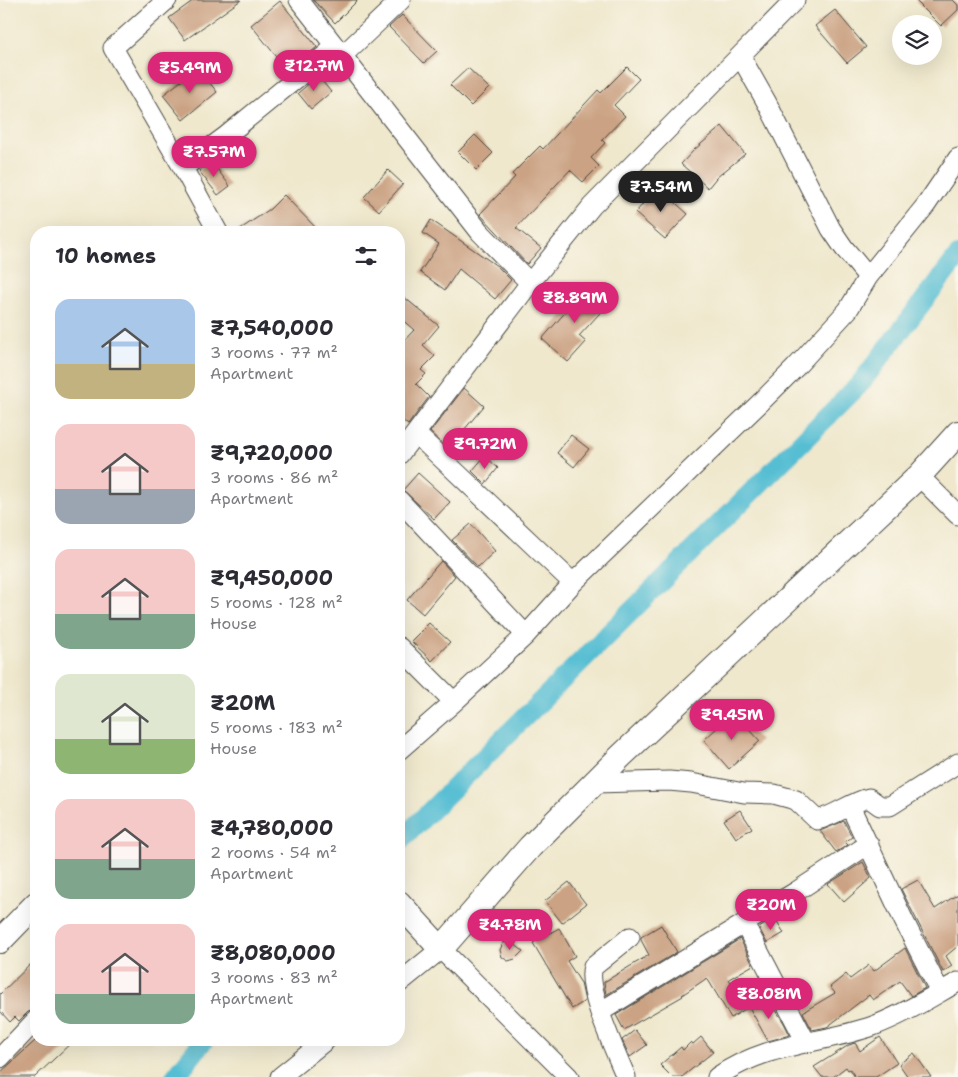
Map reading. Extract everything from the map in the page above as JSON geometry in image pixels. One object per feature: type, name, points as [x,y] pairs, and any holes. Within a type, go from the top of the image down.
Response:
[{"type":"street","points":[[167,0],[113,48],[215,226]]},
{"type":"street","points":[[299,0],[480,232],[530,283]]},
{"type":"street","points":[[183,168],[339,51],[401,0]]},
{"type":"street","points":[[405,447],[530,283],[592,206],[795,0]]},
{"type":"street","points":[[740,57],[767,103],[831,228],[844,248],[868,277]]},
{"type":"street","points":[[405,745],[526,635],[573,583],[795,368],[848,310],[868,277],[926,205],[958,158]]},
{"type":"street","points":[[405,978],[441,949],[530,847],[620,757],[919,476],[958,433]]},
{"type":"street","points":[[416,434],[573,583]]},
{"type":"street","points":[[919,476],[958,514]]},
{"type":"street","points":[[405,506],[526,635]]},
{"type":"street","points":[[405,653],[454,702]]},
{"type":"street","points":[[595,783],[669,781],[744,792],[774,794],[796,800],[817,820],[869,798],[880,806],[890,806],[958,763]]},
{"type":"street","points":[[850,806],[940,992]]},
{"type":"street","points":[[600,1012],[797,891],[869,844]]},
{"type":"street","points":[[405,909],[441,949],[569,1077]]},
{"type":"street","points":[[0,941],[30,910]]},
{"type":"street","points":[[744,923],[806,1042]]},
{"type":"street","points":[[626,1077],[600,1012],[591,981],[591,973],[593,967],[630,937]]},
{"type":"street","points":[[717,1077],[742,1061],[772,1050],[873,1026],[893,1018],[958,982]]},
{"type":"street","points":[[0,1058],[30,1026]]},
{"type":"street","points":[[280,1077],[319,1046]]},
{"type":"building","points":[[194,0],[241,0],[185,40],[169,18]]},
{"type":"building","points":[[313,0],[358,0],[335,23]]},
{"type":"building","points":[[915,0],[953,0],[958,5],[958,10],[942,25],[942,15],[930,15]]},
{"type":"building","points":[[280,1],[317,47],[288,71],[251,25]]},
{"type":"building","points":[[835,10],[866,47],[847,63],[815,26]]},
{"type":"building","points":[[402,15],[437,51],[424,63],[389,27]]},
{"type":"building","points":[[627,67],[639,79],[614,105],[625,116],[602,140],[605,143],[591,158],[599,166],[583,182],[570,170],[516,228],[541,248],[527,264],[480,214],[515,177],[512,174],[540,146],[543,149],[598,90],[601,93]]},
{"type":"building","points":[[198,68],[217,92],[183,120],[163,95]]},
{"type":"building","points":[[468,68],[489,88],[471,106],[450,85]]},
{"type":"building","points":[[318,76],[331,92],[311,109],[298,93]]},
{"type":"building","points":[[722,126],[745,154],[716,178],[708,188],[681,164]]},
{"type":"building","points":[[475,135],[493,153],[476,170],[458,152]]},
{"type":"building","points":[[240,139],[244,146],[224,161],[219,155]]},
{"type":"building","points":[[211,161],[230,186],[218,195],[199,171]]},
{"type":"building","points":[[388,170],[403,184],[379,211],[364,197]]},
{"type":"building","points":[[658,187],[688,214],[665,239],[635,213]]},
{"type":"building","points":[[284,195],[314,226],[245,226],[270,209]]},
{"type":"building","points":[[431,220],[497,266],[511,280],[495,299],[459,269],[445,290],[420,272],[439,244],[423,233]]},
{"type":"building","points":[[589,285],[609,303],[579,336],[586,342],[568,362],[542,339]]},
{"type":"building","points":[[405,298],[439,326],[423,345],[435,356],[421,370],[426,374],[416,384],[429,397],[408,425],[405,422],[405,340],[414,330],[405,322]]},
{"type":"building","points":[[464,388],[484,406],[448,449],[430,432]]},
{"type":"building","points":[[571,435],[589,449],[574,467],[557,453]]},
{"type":"building","points":[[485,456],[498,468],[485,484],[472,471]]},
{"type":"building","points":[[418,473],[450,502],[434,519],[405,492],[405,488]]},
{"type":"building","points":[[471,524],[495,551],[478,567],[452,540]]},
{"type":"building","points":[[441,561],[455,576],[423,614],[407,600]]},
{"type":"building","points":[[429,623],[450,642],[432,661],[411,641]]},
{"type":"building","points":[[734,712],[760,741],[729,769],[704,740]]},
{"type":"building","points":[[740,810],[752,828],[736,838],[724,820]]},
{"type":"building","points":[[844,821],[852,837],[845,842],[848,845],[836,852],[820,831]]},
{"type":"building","points":[[863,862],[871,878],[844,902],[828,884]]},
{"type":"building","points":[[918,880],[935,909],[958,894],[958,946],[946,956],[952,966],[943,972],[901,889]]},
{"type":"building","points":[[569,882],[586,904],[562,923],[545,901]]},
{"type":"building","points":[[775,918],[784,933],[767,943],[759,928]]},
{"type":"building","points":[[661,925],[677,952],[606,995],[604,982],[649,955],[641,937]]},
{"type":"building","points":[[559,928],[575,956],[567,961],[581,983],[585,1001],[572,1009],[533,943]]},
{"type":"building","points":[[740,939],[753,965],[729,979],[747,1008],[731,1018],[707,978],[683,996],[624,1030],[616,1015]]},
{"type":"building","points":[[510,941],[523,951],[515,959],[508,961],[502,957],[500,950],[503,943]]},
{"type":"building","points":[[905,948],[925,988],[911,996],[900,981],[873,1000],[869,995],[827,1027],[812,1030],[803,1012],[835,993],[830,987],[846,974],[850,979],[869,965],[874,971]]},
{"type":"building","points":[[30,965],[30,1011],[19,1021],[15,1017],[10,1022],[0,1011],[0,994]]},
{"type":"building","points":[[767,996],[790,1035],[768,1041],[749,1007]]},
{"type":"building","points":[[635,1030],[647,1045],[630,1057],[622,1040]]},
{"type":"building","points":[[701,1037],[713,1052],[682,1077],[672,1077],[660,1065],[681,1047],[683,1050],[691,1042],[693,1044]]},
{"type":"building","points":[[880,1037],[897,1063],[876,1077],[855,1077],[850,1069],[848,1070],[846,1067],[833,1077],[822,1077],[814,1067],[849,1045],[855,1043],[860,1051]]},
{"type":"building","points":[[30,1046],[68,1046],[35,1077],[0,1077],[0,1073]]},
{"type":"building","points":[[914,1053],[931,1077],[908,1077],[899,1064]]},
{"type":"waterway","points":[[405,836],[859,385],[958,256]]},
{"type":"waterway","points":[[175,1077],[199,1046]]}]
